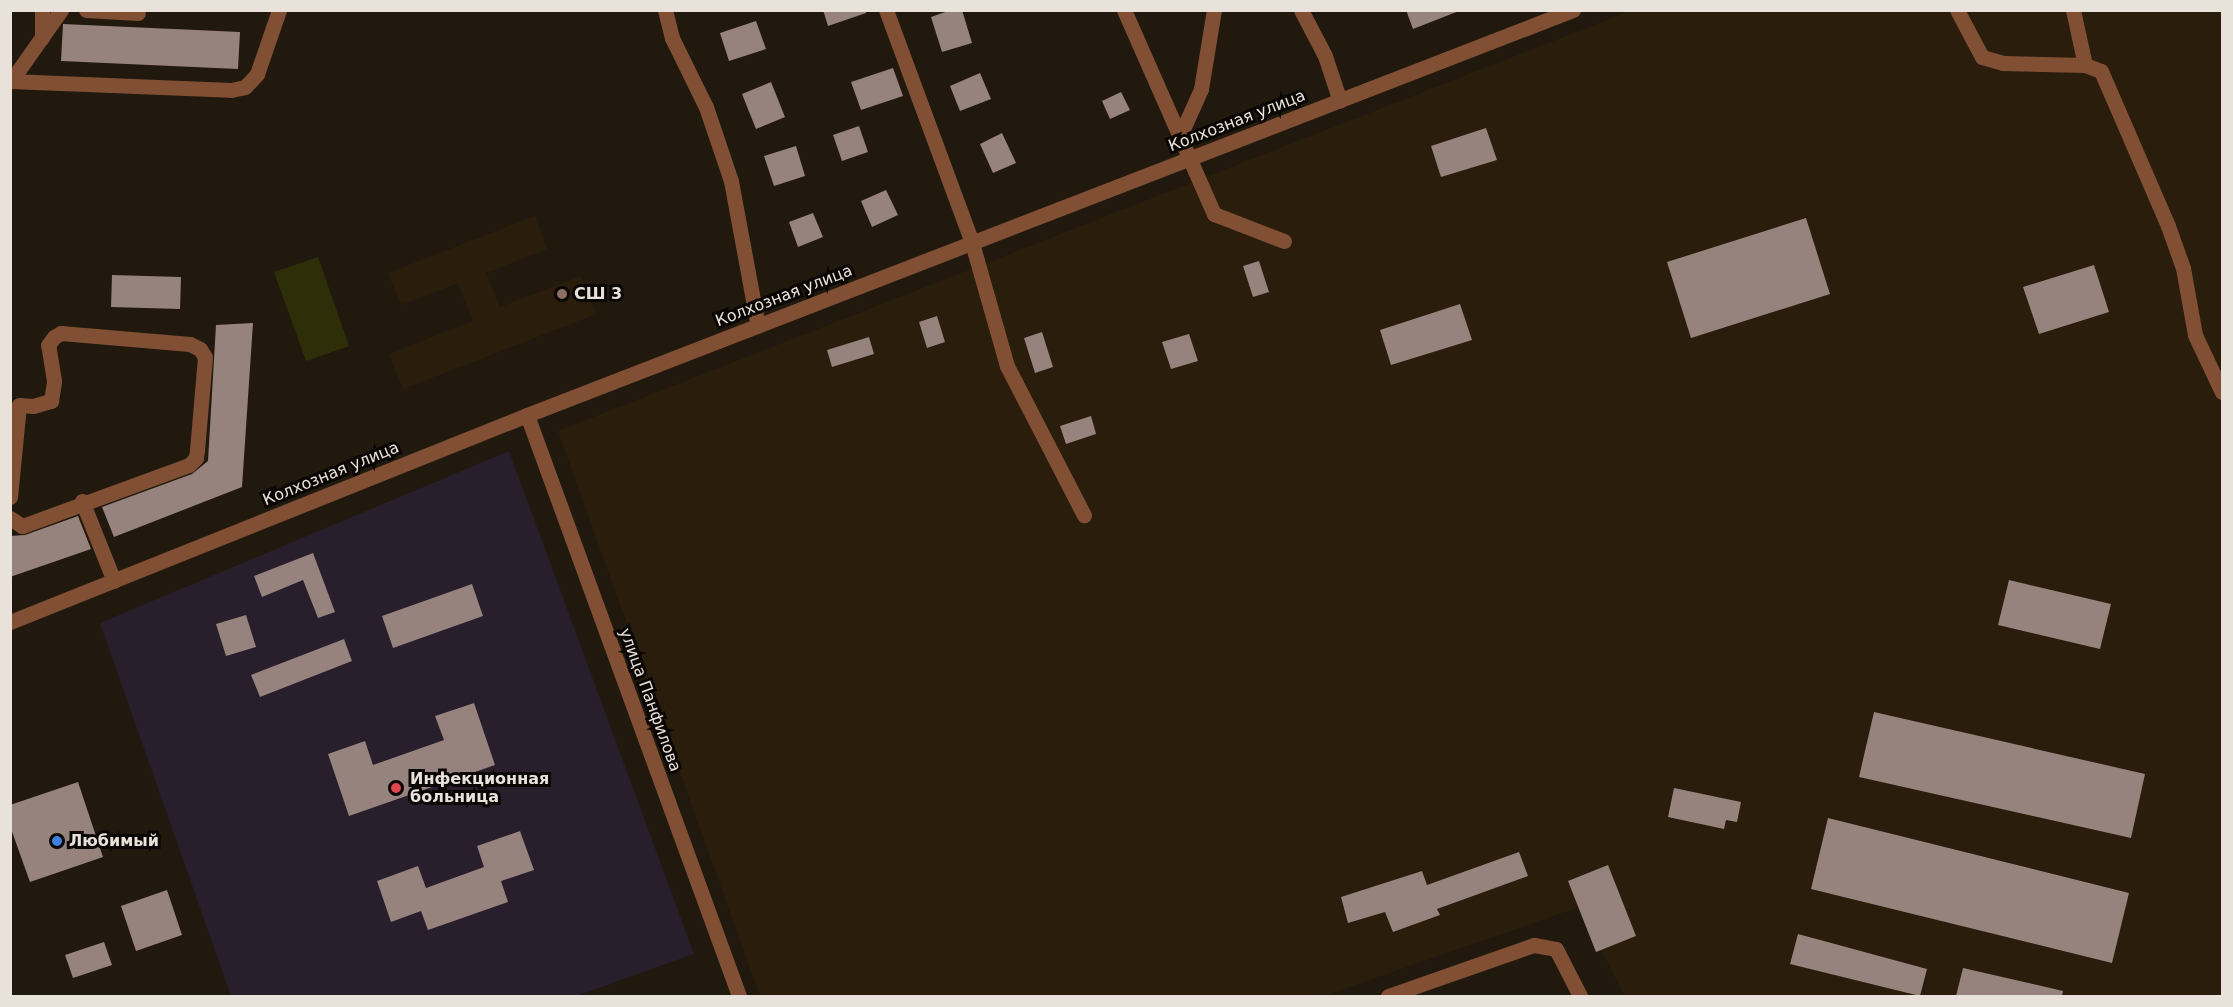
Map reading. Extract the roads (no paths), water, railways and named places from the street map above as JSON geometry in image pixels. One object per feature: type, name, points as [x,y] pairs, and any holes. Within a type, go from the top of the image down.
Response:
[{"type":"street","points":[[42,10],[42,38]]},
{"type":"street","points":[[11,81],[61,10]]},
{"type":"street","points":[[86,10],[138,13]]},
{"type":"street","points":[[11,81],[231,90],[246,87],[257,74],[279,10]]},
{"type":"street","points":[[665,10],[672,38],[706,107],[731,181],[758,326]]},
{"type":"street","points":[[885,10],[972,243],[1007,366],[1084,514]]},
{"type":"street","points":[[1124,10],[1214,214],[1284,241]]},
{"type":"street","points":[[1179,138],[1201,89],[1214,10]]},
{"type":"street","points":[[1301,10],[1325,56],[1340,101]]},
{"type":"street","name":"Колхозная улица","points":[[10,622],[527,415],[1573,10]]},
{"type":"street","points":[[1957,10],[1982,57],[2003,63],[2085,65],[2101,71],[2135,145],[2183,268],[2195,335],[2223,392]]},
{"type":"street","points":[[2073,10],[2085,65]]},
{"type":"street","points":[[10,497],[15,403],[33,406],[51,400],[54,381],[48,345],[61,333],[190,344],[200,349],[204,357],[196,458],[189,465],[82,501],[22,526],[10,518]]},
{"type":"street","name":"улица Панфилова","points":[[527,415],[739,996]]},
{"type":"street","points":[[82,501],[114,581]]},
{"type":"street","points":[[1388,996],[1534,945],[1556,949],[1580,996]]},
{"type":"place","name":"СШ 3","points":[[562,294]]},
{"type":"place","name":"Инфекционная больница","points":[[396,788]]},
{"type":"place","name":"Любимый","points":[[57,841]]}]
